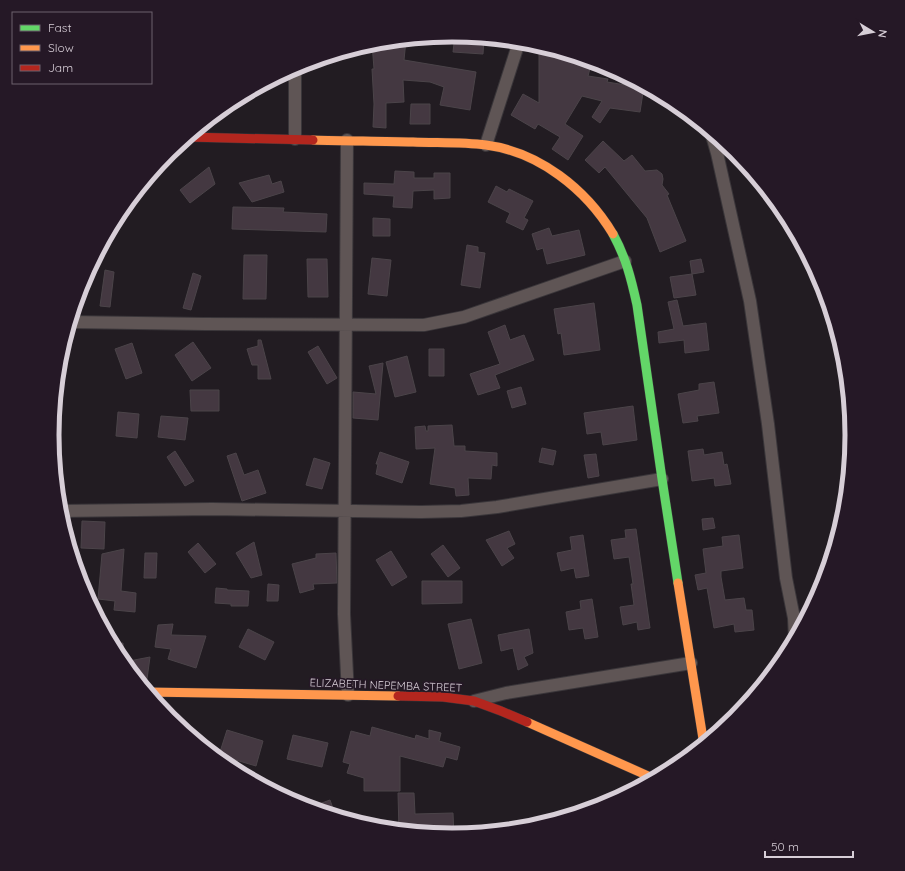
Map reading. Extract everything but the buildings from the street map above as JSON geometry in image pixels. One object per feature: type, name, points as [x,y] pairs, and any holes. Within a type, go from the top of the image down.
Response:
[{"type":"street","points":[[486,145],[517,48]]},
{"type":"street","points":[[295,75],[295,139]]},
{"type":"street","points":[[196,137],[347,140],[486,145],[515,152],[543,165],[565,179],[588,200],[606,223],[621,249],[631,277],[637,305],[662,479],[703,739]]},
{"type":"street","points":[[347,140],[344,614],[348,695]]},
{"type":"street","points":[[714,142],[750,301],[768,424],[786,578],[795,628]]},
{"type":"street","points":[[76,322],[424,326],[464,317],[625,261]]},
{"type":"street","points":[[67,512],[212,509],[421,512],[462,511],[497,507],[662,479]]},
{"type":"street","points":[[474,701],[506,693],[691,663]]},
{"type":"street","name":"ELIZABETH NEPEMBA STREET","points":[[155,692],[442,697],[474,701],[501,710],[649,776]]},
{"type":"traffic: fast","points":[[613,234],[628,268],[637,305],[678,583]]},
{"type":"traffic: slow","points":[[313,140],[468,143],[506,149],[542,164],[559,175],[589,202],[613,234]]},
{"type":"traffic: slow","points":[[678,583],[703,739]]},
{"type":"traffic: slow","points":[[155,692],[398,696]]},
{"type":"traffic: slow","points":[[527,722],[649,776]]},
{"type":"traffic: jam","points":[[196,137],[313,140]]},
{"type":"traffic: jam","points":[[398,696],[443,697],[474,701],[527,722]]}]
